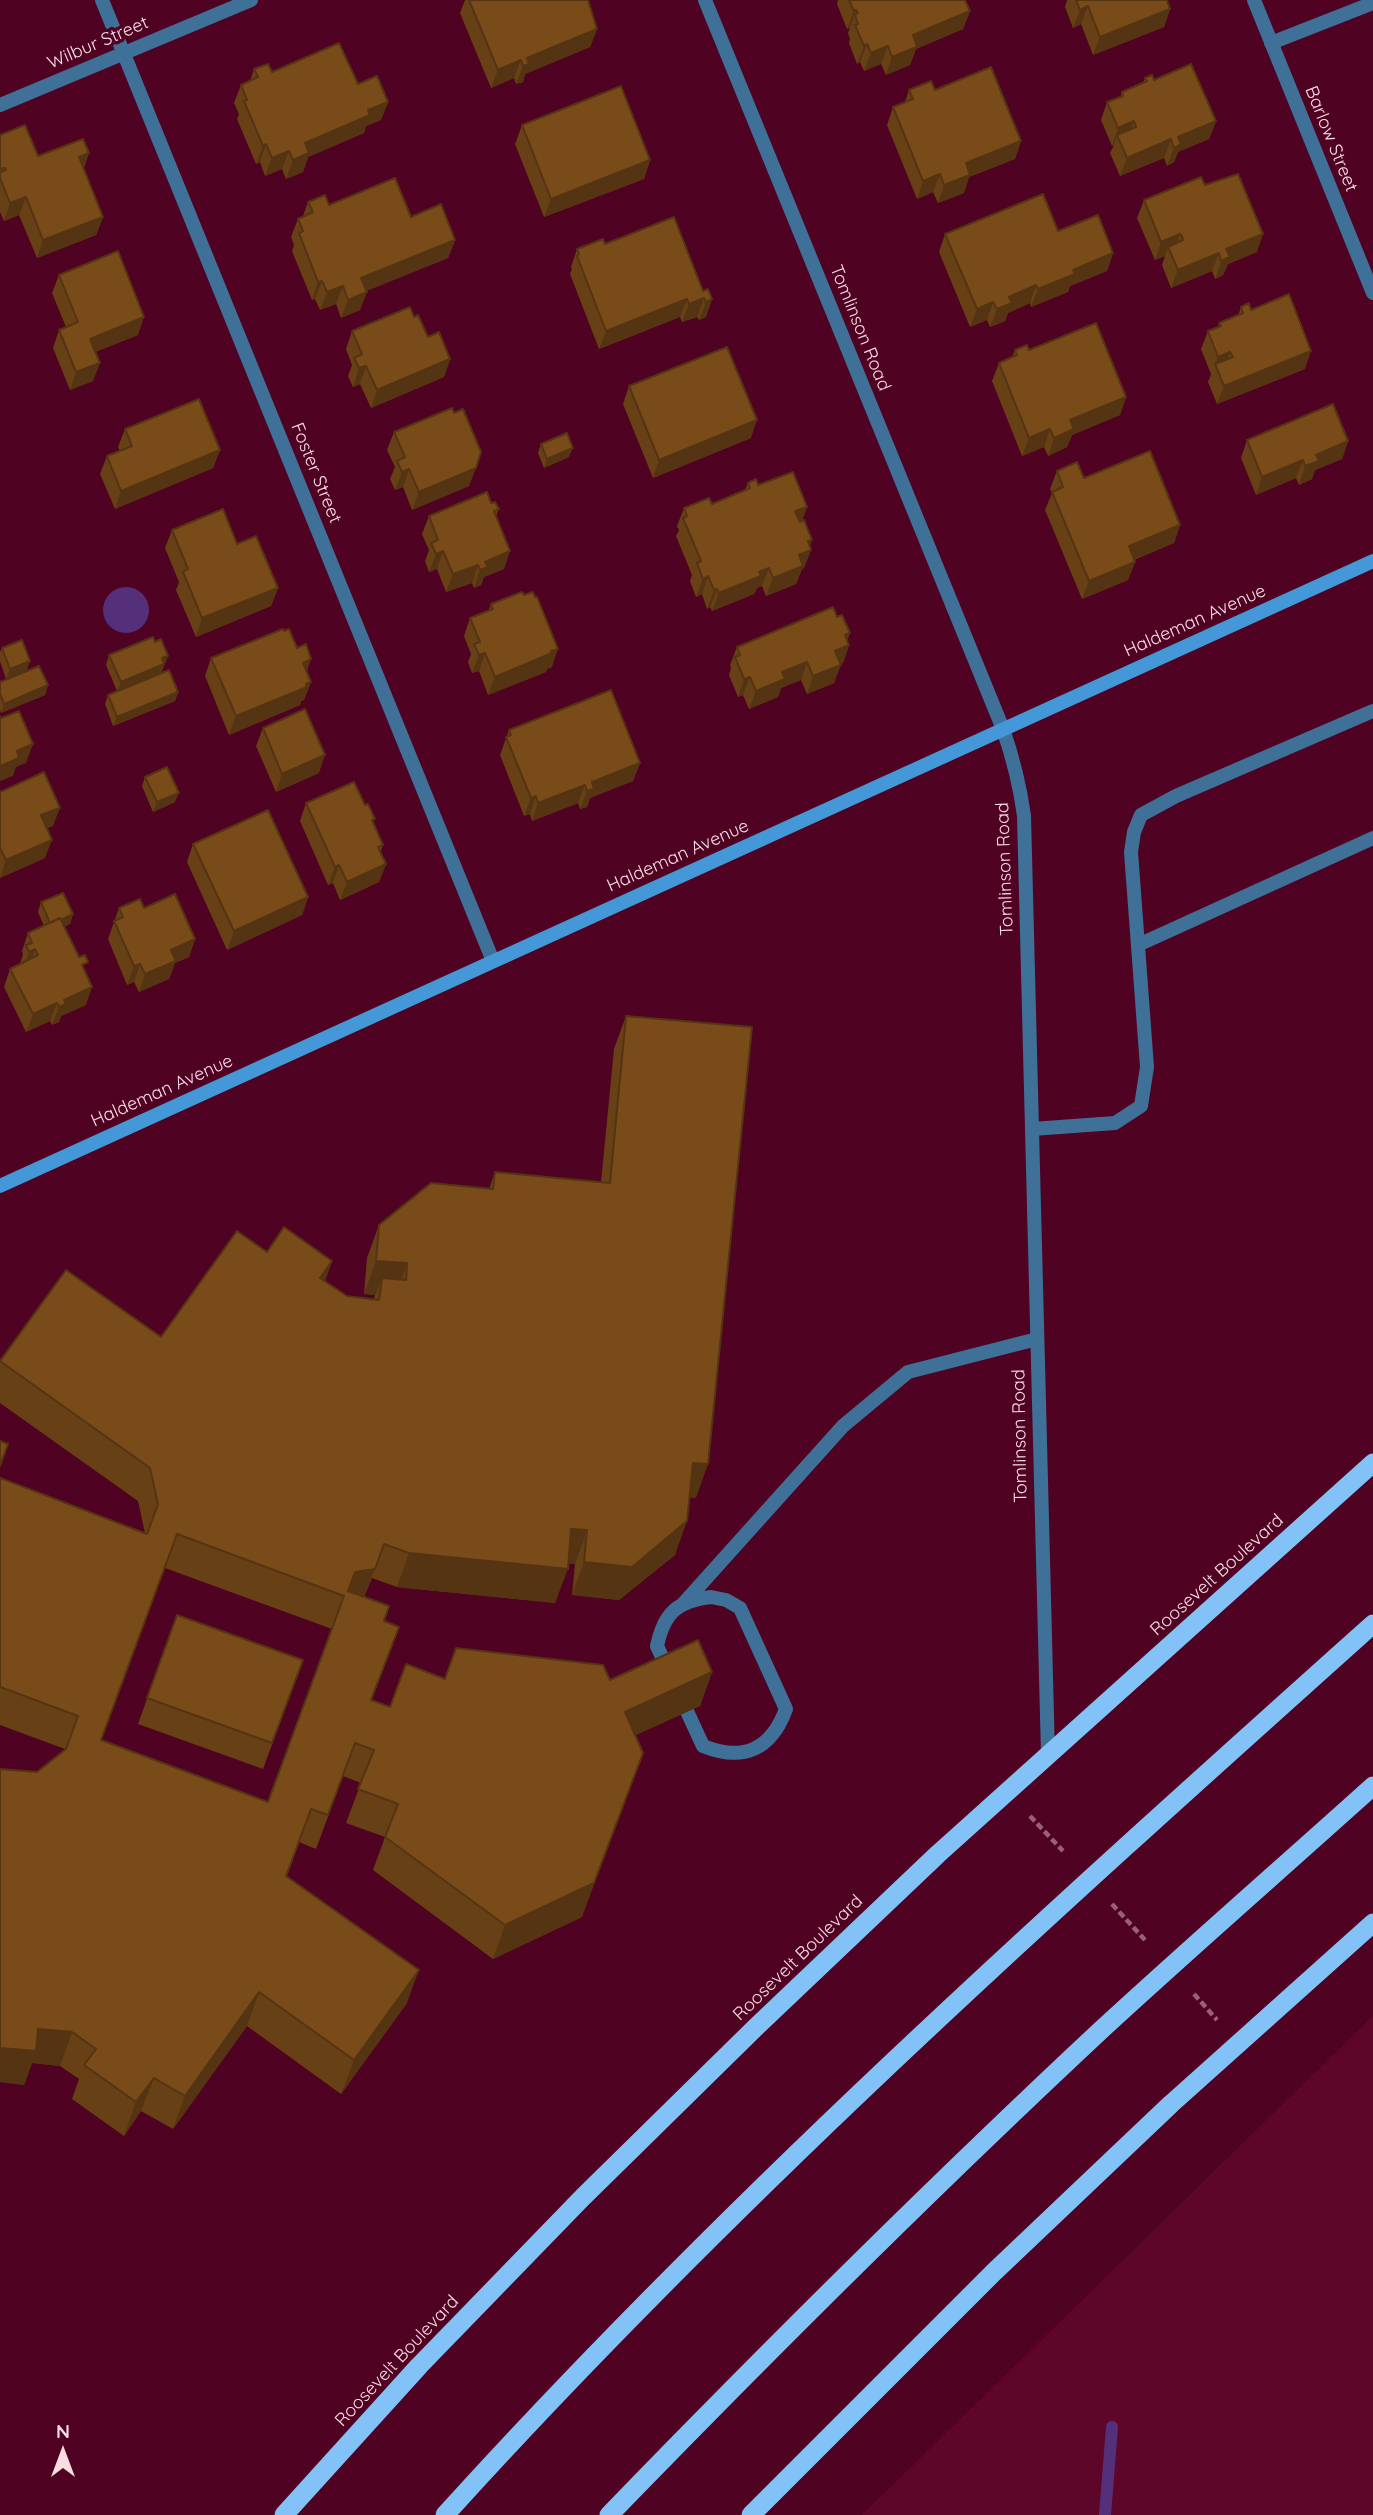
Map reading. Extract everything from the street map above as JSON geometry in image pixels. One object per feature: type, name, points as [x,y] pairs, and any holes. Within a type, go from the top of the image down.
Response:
[{"type":"highway","name":"Roosevelt Boulevard","points":[[284,2515],[419,2366],[583,2197],[826,1960],[938,1854],[1373,1464]]},
{"type":"highway","points":[[444,2515],[659,2290],[839,2113],[1019,1942],[1373,1624]]},
{"type":"highway","points":[[609,2515],[754,2365],[943,2180],[1101,2030],[1373,1786]]},
{"type":"highway","points":[[751,2515],[994,2272],[1161,2113],[1373,1923]]},
{"type":"main road","name":"Haldeman Avenue","points":[[1,1183],[1373,561]]},
{"type":"street","name":"Foster Street","points":[[102,0],[493,961]]},
{"type":"street","name":"Wilbur Street","points":[[0,106],[251,0]]},
{"type":"street","name":"Tomlinson Road","points":[[705,0],[1014,759],[1024,816],[1048,1755]]},
{"type":"street","name":"Barlow Street","points":[[1254,0],[1373,293]]},
{"type":"street","points":[[1271,43],[1373,3]]},
{"type":"street","points":[[1032,1129],[1115,1123],[1140,1106],[1147,1067],[1131,852],[1133,832],[1141,815],[1175,796],[1373,711]]},
{"type":"street","points":[[1138,945],[1373,838]]},
{"type":"street","points":[[683,1604],[711,1597],[726,1600],[740,1608],[786,1709],[780,1725],[769,1739],[754,1749],[737,1754],[719,1753],[703,1746],[657,1646],[660,1630],[668,1616],[683,1604],[843,1426],[908,1373],[1037,1339]]},
{"type":"path","points":[[1030,1816],[1063,1851]]},
{"type":"path","points":[[1112,1904],[1145,1940]]},
{"type":"path","points":[[1194,1994],[1217,2020]]},
{"type":"shaded area","points":[[126,587],[135,588],[142,594],[148,601],[148,619],[142,626],[135,632],[126,633],[117,632],[110,626],[104,619],[103,610],[104,601],[110,594],[117,588]]},
{"type":"shaded area","points":[[1373,2016],[1373,2515],[862,2515]]},
{"type":"building","points":[[469,0],[588,0],[597,29],[527,58],[529,64],[523,66],[521,60],[498,70]]},
{"type":"building","points":[[849,0],[965,0],[970,11],[913,35],[917,47],[892,57],[888,46],[871,53],[867,44],[864,46],[855,25],[858,24],[855,15],[858,13],[854,11]]},
{"type":"building","points":[[1076,0],[1167,0],[1170,9],[1100,37],[1088,6],[1080,10]]},
{"type":"building","points":[[339,43],[358,84],[377,76],[388,102],[368,110],[370,115],[305,143],[309,153],[293,160],[289,151],[272,158],[266,144],[263,146],[244,101],[247,100],[241,85],[258,77],[254,69],[268,64],[272,72]]},
{"type":"building","points":[[1191,64],[1216,121],[1178,137],[1181,144],[1174,148],[1171,139],[1127,158],[1117,135],[1136,127],[1134,121],[1118,128],[1107,102],[1123,96],[1122,92],[1147,81],[1145,78],[1152,75],[1154,80]]},
{"type":"building","points":[[991,67],[1021,141],[966,163],[970,175],[944,185],[940,174],[923,181],[893,107],[913,99],[909,90],[931,81],[935,90]]},
{"type":"building","points":[[621,86],[650,160],[551,199],[522,125]]},
{"type":"building","points":[[25,125],[38,156],[83,139],[89,153],[79,157],[103,217],[43,240],[26,197],[10,203],[0,178],[0,172],[6,170],[0,169],[0,135]]},
{"type":"building","points":[[1238,174],[1263,234],[1226,249],[1230,257],[1221,261],[1219,253],[1178,270],[1168,247],[1183,240],[1182,236],[1180,234],[1161,242],[1144,200],[1201,177],[1205,185]]},
{"type":"building","points":[[395,178],[411,217],[441,204],[455,240],[361,278],[367,292],[348,300],[343,286],[327,292],[322,281],[318,282],[299,233],[303,231],[298,219],[313,212],[308,202],[325,195],[329,205]]},
{"type":"building","points":[[1043,194],[1058,231],[1098,215],[1113,253],[1073,270],[1075,274],[1038,289],[1036,285],[1009,297],[1012,303],[997,309],[993,302],[977,309],[945,234]]},
{"type":"building","points":[[674,217],[703,291],[708,289],[712,299],[706,302],[704,298],[689,304],[687,299],[606,331],[577,256],[577,249],[603,239],[605,244]]},
{"type":"building","points":[[118,251],[144,317],[90,339],[100,363],[76,372],[59,330],[78,322],[59,275]]},
{"type":"building","points":[[1289,294],[1311,351],[1224,386],[1215,364],[1233,357],[1230,352],[1218,357],[1208,331],[1243,313],[1241,307],[1249,303],[1251,310]]},
{"type":"building","points":[[410,307],[414,317],[418,315],[428,337],[439,332],[450,359],[377,390],[366,366],[359,368],[354,358],[362,354],[352,331]]},
{"type":"building","points":[[1096,323],[1126,397],[1070,420],[1074,429],[1054,438],[1050,429],[1029,438],[999,363],[1017,355],[1015,350],[1027,345],[1029,350]]},
{"type":"building","points":[[727,347],[757,420],[659,460],[629,386]]},
{"type":"building","points":[[199,399],[220,450],[121,491],[107,456],[132,446],[125,429]]},
{"type":"building","points":[[1333,404],[1348,441],[1316,455],[1319,461],[1305,466],[1303,460],[1262,477],[1247,440]]},
{"type":"building","points":[[452,408],[454,413],[463,409],[481,452],[476,468],[419,492],[409,469],[402,472],[397,461],[405,457],[394,432]]},
{"type":"building","points":[[567,433],[573,448],[547,459],[541,444]]},
{"type":"building","points":[[1150,451],[1180,525],[1129,546],[1135,562],[1089,581],[1052,492],[1063,487],[1057,471],[1077,462],[1084,478]]},
{"type":"building","points":[[793,472],[807,507],[795,511],[800,522],[804,520],[812,540],[808,541],[811,550],[799,555],[803,566],[773,578],[769,568],[759,572],[761,576],[719,593],[717,589],[714,590],[708,576],[703,579],[697,563],[701,561],[683,518],[687,516],[684,508],[709,498],[712,504],[750,488],[748,483],[756,479],[758,485]]},
{"type":"building","points":[[487,492],[491,503],[495,502],[499,509],[494,511],[510,551],[485,562],[488,567],[480,570],[478,565],[453,574],[443,551],[436,554],[431,543],[438,540],[429,516]]},
{"type":"building","points":[[223,509],[237,544],[256,536],[278,588],[202,618],[183,572],[188,569],[172,530]]},
{"type":"building","points":[[522,592],[524,595],[533,592],[537,597],[558,649],[495,677],[485,653],[479,655],[474,644],[480,642],[470,618],[493,609],[491,604]]},
{"type":"building","points":[[833,607],[837,617],[842,615],[850,633],[845,635],[849,645],[835,651],[841,665],[813,676],[807,662],[782,672],[785,679],[756,691],[750,677],[744,679],[735,657],[740,655],[737,647]]},
{"type":"building","points":[[289,629],[297,648],[306,644],[311,659],[303,663],[311,682],[306,684],[307,687],[236,716],[211,658]]},
{"type":"building","points":[[153,637],[155,642],[161,639],[168,656],[162,658],[164,664],[121,682],[109,655]]},
{"type":"building","points":[[22,640],[30,661],[10,669],[2,648]]},
{"type":"building","points":[[39,666],[48,685],[4,704],[0,682]]},
{"type":"building","points":[[169,670],[178,692],[117,717],[108,695]]},
{"type":"building","points":[[611,690],[640,763],[592,782],[594,789],[587,791],[585,785],[538,803],[536,796],[531,798],[506,737],[511,735],[509,730]]},
{"type":"building","points":[[305,709],[325,755],[282,774],[263,728]]},
{"type":"building","points":[[19,711],[33,744],[17,751],[19,758],[0,766],[0,716],[1,718]]},
{"type":"building","points":[[167,767],[179,793],[157,802],[145,777]]},
{"type":"building","points":[[44,772],[60,808],[41,815],[52,840],[6,860],[0,848],[0,792]]},
{"type":"building","points":[[354,782],[375,819],[372,820],[383,845],[378,847],[386,864],[347,882],[339,865],[335,867],[306,803]]},
{"type":"building","points":[[268,810],[308,897],[234,931],[193,844]]},
{"type":"building","points":[[63,893],[73,914],[50,923],[41,902]]},
{"type":"building","points":[[175,894],[195,939],[171,950],[176,961],[145,974],[140,964],[134,966],[114,921],[123,917],[119,908],[140,899],[144,908]]},
{"type":"building","points":[[60,918],[79,957],[85,955],[88,962],[82,965],[92,987],[64,1000],[66,1004],[59,1007],[57,1003],[33,1014],[10,969],[38,955],[35,949],[29,952],[26,945],[32,943],[28,933]]},
{"type":"building","points":[[626,1016],[752,1027],[708,1464],[693,1463],[687,1521],[632,1567],[584,1562],[587,1530],[571,1529],[568,1569],[409,1553],[384,1544],[375,1569],[355,1572],[348,1591],[389,1606],[384,1621],[399,1627],[371,1700],[390,1707],[406,1664],[445,1679],[456,1648],[603,1665],[610,1680],[698,1640],[712,1672],[625,1712],[643,1753],[594,1883],[505,1925],[385,1837],[398,1804],[358,1789],[374,1750],[355,1743],[328,1815],[311,1809],[286,1876],[419,1970],[354,2060],[259,1992],[185,2096],[154,2078],[136,2102],[84,2065],[96,2049],[72,2032],[38,2029],[36,2051],[0,2048],[0,1769],[37,1772],[66,1749],[78,1716],[0,1687],[0,1478],[147,1534],[158,1504],[150,1468],[0,1361],[66,1270],[161,1337],[237,1231],[267,1252],[284,1227],[332,1261],[320,1278],[347,1296],[379,1300],[382,1278],[406,1280],[407,1263],[376,1261],[379,1225],[431,1183],[493,1189],[495,1172],[610,1183]],"holes":[[[177,1534],[344,1596],[268,1802],[101,1740]]]},
{"type":"building","points":[[0,1441],[8,1444],[0,1466]]},
{"type":"building","points":[[177,1615],[303,1660],[272,1743],[147,1698]]},
{"type":"waterway","points":[[1105,2515],[1112,2427]]}]
